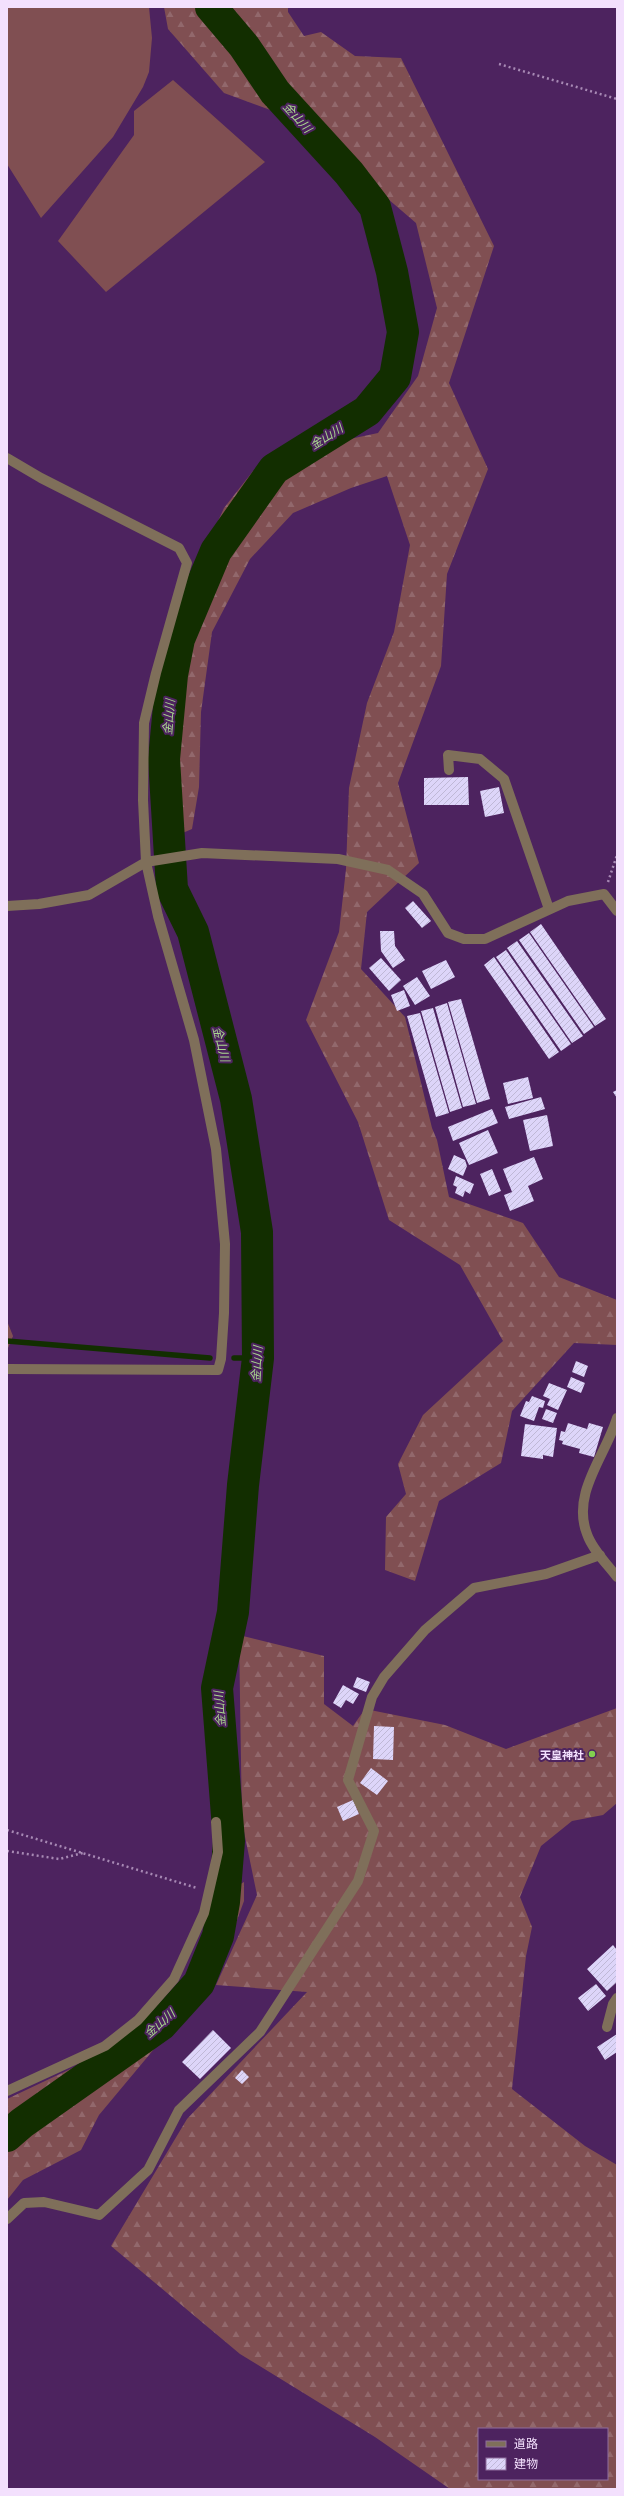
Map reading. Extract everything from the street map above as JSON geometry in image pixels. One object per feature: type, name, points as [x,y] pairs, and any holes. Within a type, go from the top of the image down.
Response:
[{"type":"street","points":[[7,458],[41,478],[179,548],[187,563],[156,673],[144,723],[143,800],[158,916],[194,1040],[216,1148],[225,1244],[221,1359],[218,1370],[7,1369]]},
{"type":"street","points":[[449,770],[448,755],[480,760],[504,779],[549,909]]},
{"type":"street","points":[[7,906],[39,904],[89,895],[150,860],[202,853],[338,859],[388,870],[423,894],[448,933],[464,939],[485,938],[568,901],[604,894],[617,911]]},
{"type":"street","points":[[617,1418],[585,1490],[582,1515],[587,1535],[617,1577]]},
{"type":"street","points":[[7,2219],[24,2203],[44,2202],[99,2215],[148,2170],[179,2110],[260,2032],[358,1881],[374,1831],[348,1780],[372,1697],[384,1677],[425,1630],[474,1588],[546,1574],[600,1555]]},
{"type":"street","points":[[7,2091],[105,2046],[138,2020],[174,1980],[204,1913],[218,1852],[216,1822]]},
{"type":"street","points":[[607,2027],[613,2004],[617,1998]]},
{"type":"path","points":[[499,64],[617,99]]},
{"type":"path","points":[[604,894],[617,856]]},
{"type":"path","points":[[7,1830],[209,1892]]},
{"type":"path","points":[[7,1851],[59,1859],[84,1853]]},
{"type":"green space","points":[[7,7],[149,7],[152,38],[149,72],[143,87],[113,137],[41,218],[7,164]]},
{"type":"green space","points":[[164,7],[288,7],[288,12],[304,36],[321,32],[355,56],[401,58],[494,246],[449,383],[488,469],[447,574],[441,666],[398,783],[419,863],[367,912],[361,969],[405,1017],[432,1128],[437,1140],[449,1197],[523,1223],[559,1277],[617,1300],[617,1345],[574,1343],[512,1411],[501,1463],[439,1501],[415,1581],[385,1570],[386,1517],[406,1494],[398,1464],[423,1415],[503,1341],[460,1265],[389,1220],[358,1122],[306,1020],[339,932],[346,869],[349,788],[367,703],[394,632],[410,545],[387,476],[351,488],[293,513],[250,559],[212,632],[201,712],[199,787],[192,829],[159,843],[153,766],[156,719],[163,675],[177,622],[198,565],[224,508],[253,471],[300,465],[315,453],[345,440],[378,433],[418,376],[437,308],[416,223],[295,119],[224,93],[168,29]]},
{"type":"green space","points":[[173,80],[265,162],[106,292],[58,241],[134,135],[134,111]]},
{"type":"green space","points":[[7,1321],[13,1336],[8,1348],[7,1348]]},
{"type":"green space","points":[[239,1635],[324,1656],[324,1704],[353,1726],[365,1709],[445,1725],[506,1749],[617,1708],[617,1803],[603,1815],[572,1821],[541,1846],[520,1897],[532,1927],[526,1956],[512,2089],[585,2146],[617,2165],[617,2489],[450,2489],[375,2437],[240,2354],[111,2246],[187,2119],[307,1992],[216,1985],[257,1895],[242,1822]]},
{"type":"green space","points":[[244,1882],[244,1901],[229,1942],[200,1994],[99,2115],[81,2150],[23,2180],[7,2200],[7,2099],[117,2047],[151,2020],[178,1995],[198,1954],[211,1915],[232,1889]]},
{"type":"building","points":[[468,777],[469,805],[424,805],[424,778]]},
{"type":"building","points":[[499,787],[504,813],[485,817],[480,791]]},
{"type":"building","points":[[413,901],[431,921],[422,928],[405,908]]},
{"type":"building","points":[[541,924],[606,1019],[595,1026],[530,932]]},
{"type":"building","points":[[380,931],[394,931],[395,946],[405,960],[393,968],[381,951]]},
{"type":"building","points":[[529,933],[594,1027],[584,1034],[519,940]]},
{"type":"building","points":[[517,941],[583,1036],[572,1043],[507,948]]},
{"type":"building","points":[[506,950],[571,1044],[561,1051],[496,957]]},
{"type":"building","points":[[494,957],[559,1052],[549,1059],[484,965]]},
{"type":"building","points":[[381,958],[401,980],[389,991],[369,968]]},
{"type":"building","points":[[446,960],[455,977],[431,989],[422,971]]},
{"type":"building","points":[[417,977],[430,996],[415,1005],[403,986]]},
{"type":"building","points":[[404,990],[410,1006],[397,1011],[391,995]]},
{"type":"building","points":[[461,999],[490,1099],[477,1103],[448,1002]]},
{"type":"building","points":[[447,1003],[476,1104],[463,1107],[435,1007]]},
{"type":"building","points":[[433,1008],[462,1108],[450,1112],[421,1011]]},
{"type":"building","points":[[420,1013],[449,1113],[436,1117],[407,1016]]},
{"type":"building","points":[[528,1077],[533,1098],[508,1104],[503,1083]]},
{"type":"building","points":[[617,1090],[617,1098],[613,1092]]},
{"type":"building","points":[[541,1097],[545,1109],[509,1119],[505,1107]]},
{"type":"building","points":[[492,1109],[498,1123],[453,1141],[448,1127]]},
{"type":"building","points":[[547,1115],[553,1146],[530,1151],[523,1120]]},
{"type":"building","points":[[488,1130],[498,1153],[469,1165],[459,1143]]},
{"type":"building","points":[[454,1155],[465,1160],[467,1166],[463,1176],[448,1169]]},
{"type":"building","points":[[534,1157],[543,1179],[528,1186],[534,1201],[510,1211],[504,1195],[512,1192],[503,1169]]},
{"type":"building","points":[[492,1169],[501,1191],[489,1196],[480,1174]]},
{"type":"building","points":[[456,1176],[474,1184],[470,1194],[465,1191],[463,1197],[455,1193],[457,1187],[453,1185]]},
{"type":"building","points":[[576,1361],[588,1366],[584,1377],[572,1372]]},
{"type":"building","points":[[571,1377],[585,1383],[581,1393],[567,1387]]},
{"type":"building","points":[[549,1383],[567,1390],[558,1410],[547,1405],[550,1399],[543,1396]]},
{"type":"building","points":[[532,1396],[545,1401],[543,1408],[539,1407],[534,1421],[520,1416],[526,1401],[529,1402]]},
{"type":"building","points":[[546,1409],[557,1413],[553,1423],[542,1419]]},
{"type":"building","points":[[568,1423],[587,1429],[589,1423],[603,1427],[594,1457],[579,1453],[580,1449],[562,1444],[563,1441],[559,1440],[561,1431],[565,1432]]},
{"type":"building","points":[[525,1424],[557,1428],[553,1457],[543,1455],[543,1459],[521,1456]]},
{"type":"building","points":[[357,1677],[370,1682],[366,1692],[353,1687]]},
{"type":"building","points":[[343,1685],[359,1694],[353,1704],[346,1700],[341,1708],[333,1703]]},
{"type":"building","points":[[374,1726],[394,1727],[393,1760],[373,1759]]},
{"type":"building","points":[[371,1768],[388,1781],[377,1795],[360,1783]]},
{"type":"building","points":[[353,1800],[359,1814],[343,1821],[337,1807]]},
{"type":"building","points":[[613,1945],[617,1950],[617,1982],[607,1991],[587,1969]]},
{"type":"building","points":[[596,1984],[606,1996],[588,2011],[578,1998]]},
{"type":"building","points":[[213,2030],[231,2048],[200,2079],[182,2062]]},
{"type":"building","points":[[617,2034],[617,2052],[605,2060],[597,2047]]},
{"type":"building","points":[[242,2070],[249,2077],[242,2084],[235,2078]]},
{"type":"waterway","name":"金山川","points":[[7,2136],[22,2123],[161,2025],[199,1983],[218,1936],[224,1902],[229,1841],[217,1688],[233,1612],[243,1485],[258,1358],[257,1232],[236,1099],[193,932],[172,889],[164,759],[172,675],[179,639],[216,551],[274,469],[367,411],[395,377],[403,332],[392,272],[375,207],[349,173],[275,92],[244,46],[211,7]]},
{"type":"waterway","points":[[7,1341],[210,1358]]},
{"type":"waterway","points":[[234,1358],[258,1358]]},
{"type":"place","name":"天皇神社","points":[[592,1754]]}]
